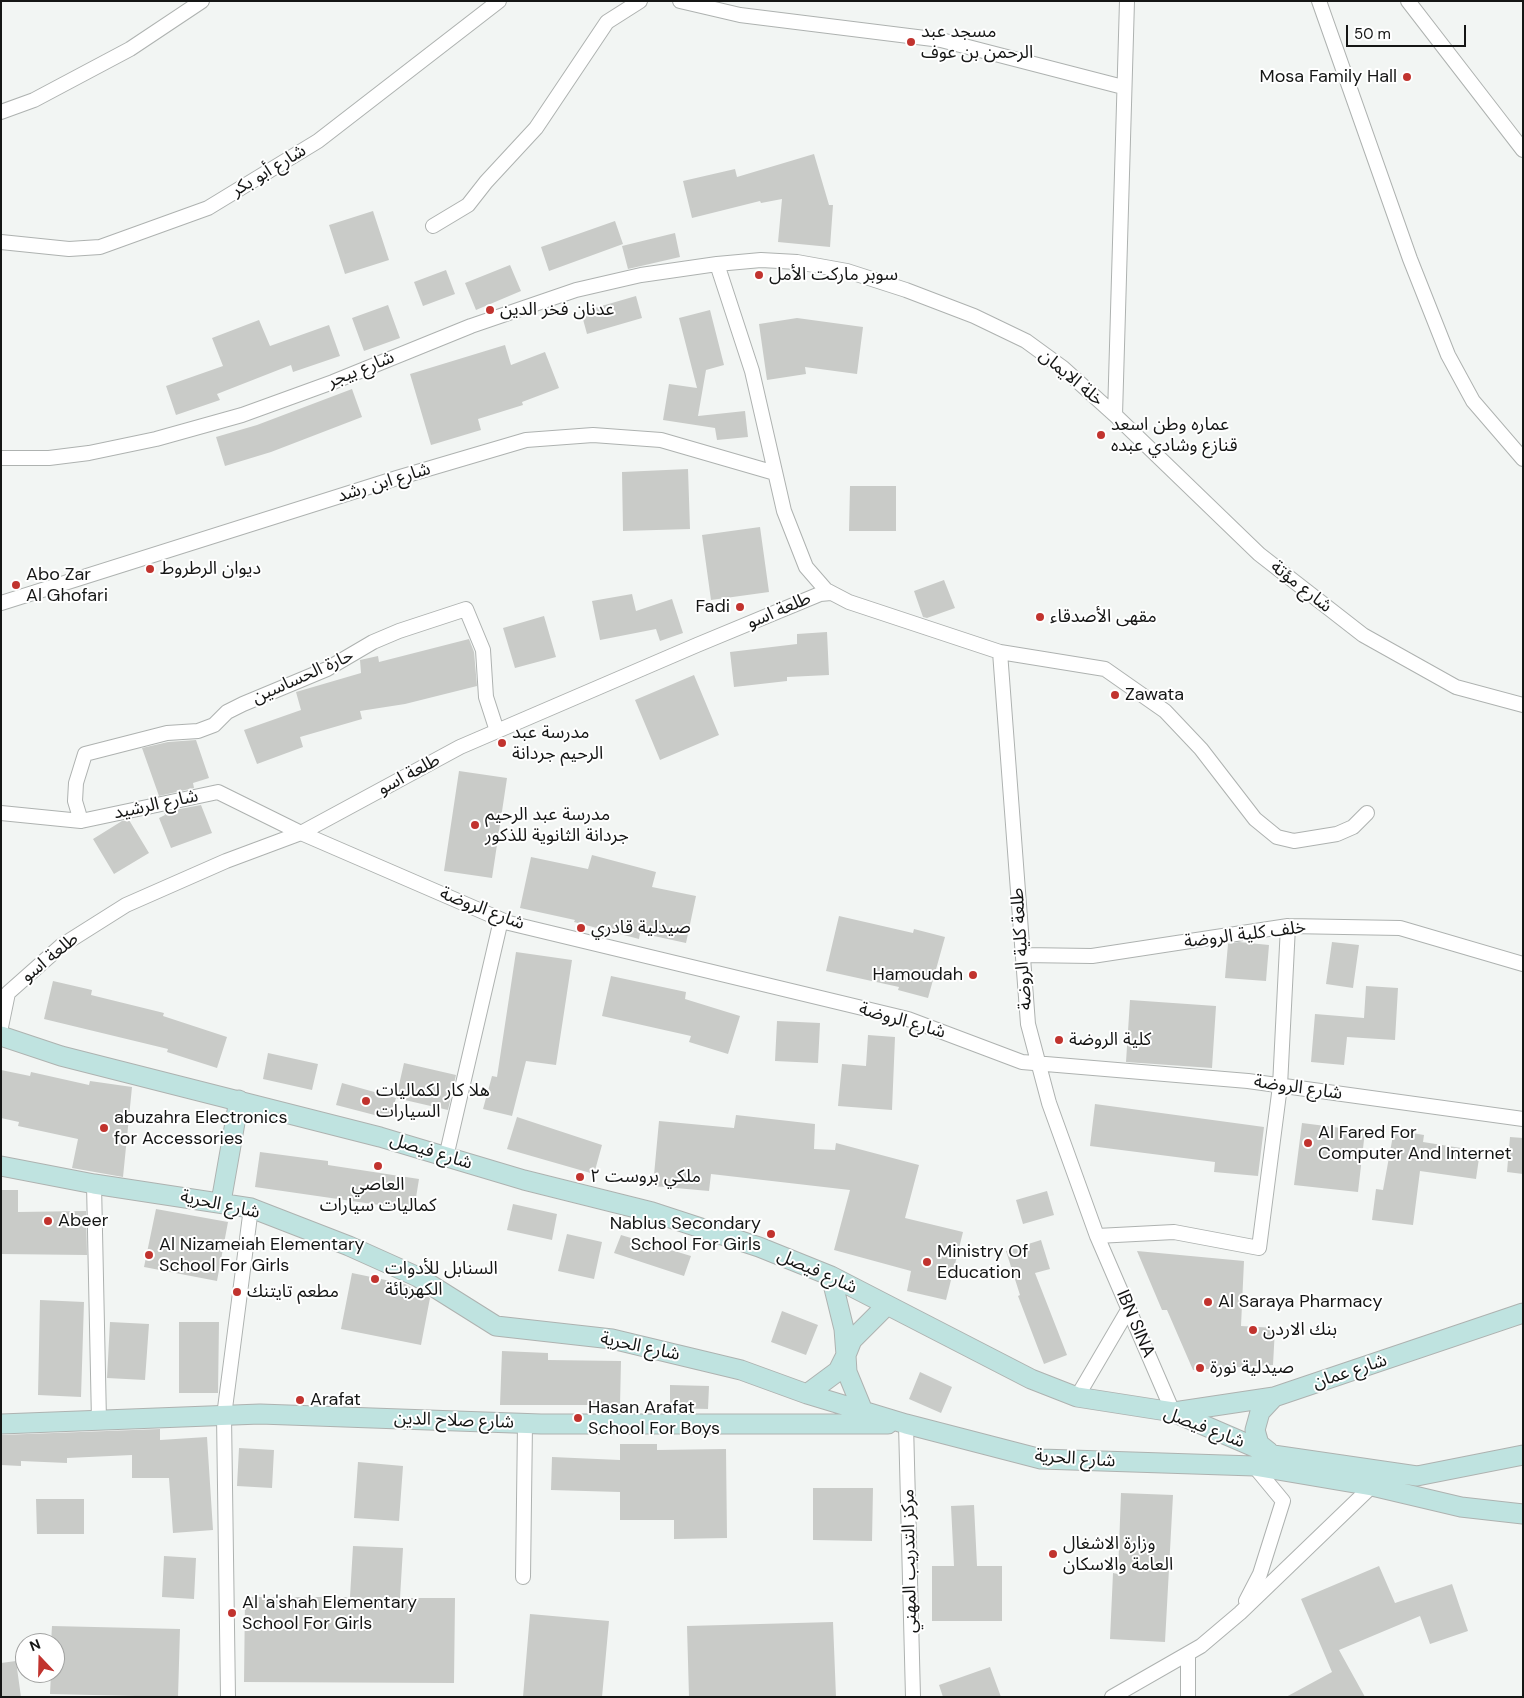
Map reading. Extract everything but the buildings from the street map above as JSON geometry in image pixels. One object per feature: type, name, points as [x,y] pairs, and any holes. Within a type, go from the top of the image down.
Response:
[{"type":"main road","name":"شارع فيصل","points":[[1,1036],[61,1056],[380,1137],[524,1180],[652,1212],[759,1247],[831,1276],[1031,1379],[1077,1397],[1173,1412],[1273,1455],[1418,1476],[1523,1455]]},
{"type":"main road","points":[[221,1202],[239,1100]]},
{"type":"main road","name":"شارع الحرية","points":[[1,1166],[94,1184],[251,1208],[349,1246],[418,1277],[496,1326],[612,1339],[741,1370],[807,1394],[906,1424],[1041,1459],[1254,1466],[1372,1486],[1461,1507],[1523,1514]]},
{"type":"main road","points":[[831,1276],[844,1329],[847,1372],[863,1411]]},
{"type":"main road","points":[[807,1394],[838,1371],[852,1340],[887,1305]]},
{"type":"main road","name":"شارع عمان","points":[[1173,1412],[1274,1397],[1523,1313]]},
{"type":"main road","points":[[1273,1455],[1259,1444],[1255,1430],[1260,1412],[1274,1397]]},
{"type":"main road","name":"شارع صلاح الدين","points":[[1,1424],[260,1414],[525,1424],[906,1424]]},
{"type":"street","points":[[1,112],[34,100],[130,48],[202,1]]},
{"type":"street","name":"شارع أبو بكر","points":[[1,242],[69,249],[100,247],[208,208],[318,141],[499,1]]},
{"type":"street","points":[[433,226],[468,205],[486,182],[536,128],[607,22],[640,1]]},
{"type":"street","points":[[680,1],[740,15],[941,40],[1123,87]]},
{"type":"street","name":"خلة الايمان","points":[[1116,415],[1123,87],[1127,1]]},
{"type":"street","points":[[1319,1],[1410,259],[1448,355],[1473,401],[1523,459]]},
{"type":"street","points":[[1408,1],[1523,150]]},
{"type":"street","name":"خلة الايمان","points":[[717,264],[761,260],[796,262],[846,271],[914,293],[974,316],[1026,341],[1063,368],[1116,415]]},
{"type":"street","points":[[717,264],[752,371],[784,511],[806,567],[818,583],[831,593],[849,602],[1000,652],[1105,669],[1165,711],[1201,749],[1256,819],[1276,836],[1294,841],[1336,834],[1353,827],[1367,813]]},
{"type":"street","name":"شارع بيجر","points":[[1,458],[50,458],[89,453],[233,418],[333,382],[541,300],[641,275],[717,264]]},
{"type":"street","name":"شارع مؤتة","points":[[1116,415],[1259,554],[1363,635],[1456,687],[1523,705]]},
{"type":"street","name":"شارع ابن رشد","points":[[1,603],[397,478],[526,440],[592,435],[661,440],[774,473]]},
{"type":"street","name":"طلعة اسو","points":[[1,1027],[8,993],[61,946],[126,905],[226,861],[301,833],[460,747],[820,594],[831,593]]},
{"type":"street","name":"حارة الحساسين","points":[[81,822],[75,801],[76,783],[86,754],[167,733],[198,731],[214,725],[227,712],[327,670],[372,642],[466,609],[483,650],[486,697],[497,731]]},
{"type":"street","name":"طلعة كلية الروضة","points":[[1000,652],[1028,1024],[1049,1103],[1097,1236]]},
{"type":"street","name":"شارع الرشيد","points":[[1,813],[81,822],[218,792],[301,833]]},
{"type":"street","name":"شارع الروضة","points":[[301,833],[501,920],[908,1019],[1022,1062],[1248,1081],[1523,1119]]},
{"type":"street","points":[[446,1157],[501,920]]},
{"type":"street","points":[[1097,1236],[1174,1232],[1259,1248],[1280,1086],[1288,926]]},
{"type":"street","name":"خلف كلية الروضة","points":[[1023,955],[1092,956],[1288,926],[1400,928],[1523,964]]},
{"type":"street","points":[[94,1184],[99,1420]]},
{"type":"street","points":[[228,1697],[224,1416],[251,1208]]},
{"type":"street","name":"IBN SINA","points":[[1097,1236],[1173,1412]]},
{"type":"street","points":[[1077,1397],[1128,1310]]},
{"type":"street","points":[[523,1577],[525,1424]]},
{"type":"street","name":"مركز التدريب المهني","points":[[906,1424],[913,1697]]},
{"type":"street","points":[[1240,1613],[1260,1574],[1283,1501],[1254,1466]]},
{"type":"street","points":[[1112,1697],[1201,1646],[1240,1613],[1372,1486]]},
{"type":"street","points":[[1188,1654],[1188,1697]]},
{"type":"place","name":"مسجد عبد الرحمن بن عوف","points":[[911,42]]},
{"type":"place","name":"Mosa Family Hall","points":[[1407,77]]},
{"type":"place","name":"سوبر ماركت الأمل","points":[[759,275]]},
{"type":"place","name":"عدنان فخر الدين","points":[[490,310]]},
{"type":"place","name":"عماره وطن اسعد قنازع وشادي عبده","points":[[1101,435]]},
{"type":"place","name":"ديوان الرطروط","points":[[150,569]]},
{"type":"place","name":"Abo Zar Al Ghofari","points":[[16,585]]},
{"type":"place","name":"Fadi","points":[[740,607]]},
{"type":"place","name":"مقهى الأصدقاء","points":[[1040,617]]},
{"type":"place","name":"Zawata","points":[[1115,695]]},
{"type":"place","name":"مدرسة عبد الرحيم جردانة","points":[[502,743]]},
{"type":"place","name":"مدرسة عبد الرحيم جردانة الثانوية للذكور","points":[[475,825]]},
{"type":"place","name":"صيدلية قادري","points":[[581,928]]},
{"type":"place","name":"Hamoudah","points":[[973,975]]},
{"type":"place","name":"كلية الروضة","points":[[1059,1040]]},
{"type":"place","name":"هلا كار لكماليات السيارات","points":[[366,1101]]},
{"type":"place","name":"abuzahra Electronics for Accessories","points":[[104,1128]]},
{"type":"place","name":"Al Fared For Computer And Internet","points":[[1308,1143]]},
{"type":"place","name":"العاصي كماليات سيارات","points":[[378,1166]]},
{"type":"place","name":"ملكي بروست ٢","points":[[580,1177]]},
{"type":"place","name":"Abeer","points":[[48,1221]]},
{"type":"place","name":"Nablus Secondary School For Girls","points":[[771,1234]]},
{"type":"place","name":"Al Nizameiah Elementary School For Girls","points":[[149,1255]]},
{"type":"place","name":"Ministry Of Education","points":[[927,1262]]},
{"type":"place","name":"السنابل للأدوات الكهربائة","points":[[375,1279]]},
{"type":"place","name":"مطعم تايتنك","points":[[237,1292]]},
{"type":"place","name":"Al Saraya Pharmacy","points":[[1208,1302]]},
{"type":"place","name":"بنك الاردن","points":[[1253,1330]]},
{"type":"place","name":"صيدلية نورة","points":[[1200,1368]]},
{"type":"place","name":"Arafat","points":[[300,1400]]},
{"type":"place","name":"Hasan Arafat School For Boys","points":[[578,1418]]},
{"type":"place","name":"وزارة الاشغال العامة والاسكان","points":[[1053,1554]]},
{"type":"place","name":"Al 'a'shah Elementary School For Girls","points":[[232,1613]]}]
